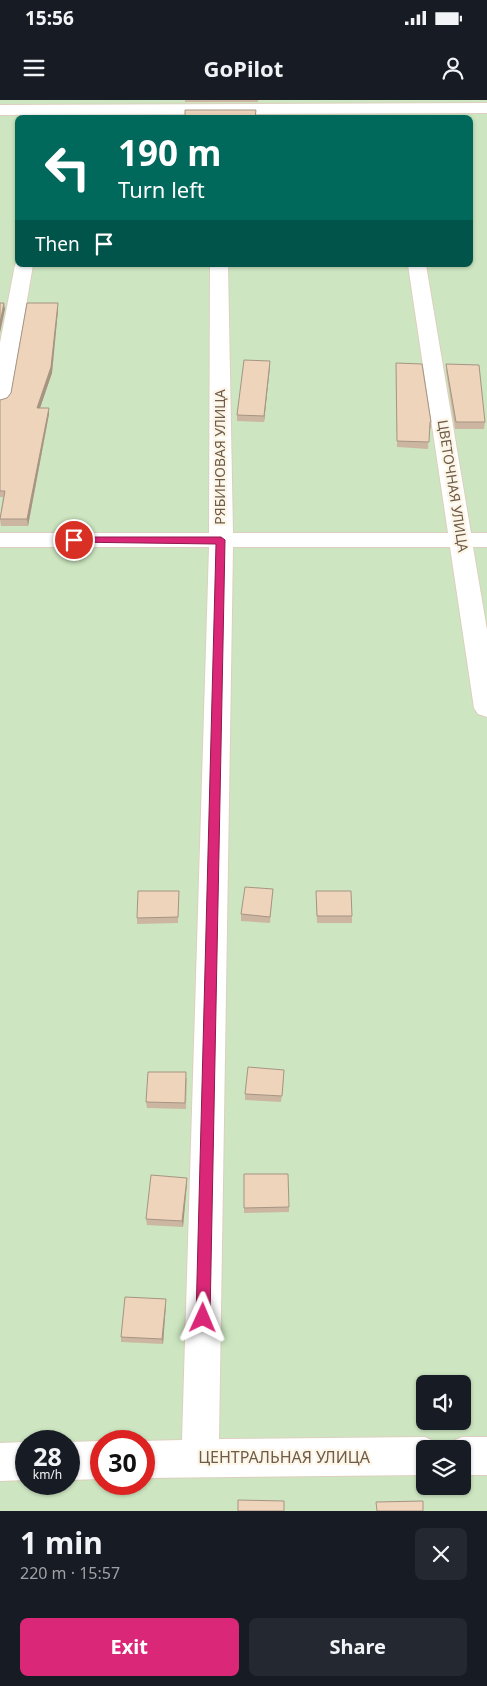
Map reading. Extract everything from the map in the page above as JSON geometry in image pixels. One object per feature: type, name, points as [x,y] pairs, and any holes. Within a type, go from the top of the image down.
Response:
[{"type":"street","points":[[0,110],[56,114],[225,114],[392,113],[487,108]]},
{"type":"street","points":[[0,399],[24,267]]},
{"type":"street","name":"РЯБИНОВАЯ УЛИЦА","points":[[200,1458],[221,540],[219,267]]},
{"type":"street","name":"ЦВЕТОЧНАЯ УЛИЦА","points":[[416,267],[462,540],[487,708]]},
{"type":"street","points":[[0,540],[487,540]]},
{"type":"street","name":"ЦЕНТРАЛЬНАЯ УЛИЦА","points":[[155,1459],[416,1456]]},
{"type":"street","points":[[471,1456],[487,1456]]},
{"type":"street","points":[[0,1462],[15,1462]]},
{"type":"green space","points":[[0,100],[487,100],[487,1511],[0,1511]]},
{"type":"building","points":[[185,110],[256,110],[255,115],[185,115]]},
{"type":"building","points":[[0,303],[4,303],[0,323]]},
{"type":"building","points":[[27,303],[58,303],[51,367],[37,408],[49,408],[27,519],[0,519],[5,491],[0,491],[0,400],[7,398],[11,393]]},
{"type":"building","points":[[244,360],[270,361],[264,416],[237,415]]},
{"type":"building","points":[[396,363],[422,364],[431,422],[429,442],[397,441]]},
{"type":"building","points":[[446,364],[479,365],[485,422],[456,422]]},
{"type":"building","points":[[245,887],[273,889],[270,917],[241,914]]},
{"type":"building","points":[[138,891],[179,891],[178,917],[137,918]]},
{"type":"building","points":[[316,891],[351,891],[352,916],[317,916]]},
{"type":"building","points":[[248,1067],[284,1070],[282,1096],[245,1094]]},
{"type":"building","points":[[148,1072],[186,1072],[185,1103],[146,1102]]},
{"type":"building","points":[[244,1174],[288,1174],[289,1207],[244,1208]]},
{"type":"building","points":[[151,1175],[187,1178],[182,1221],[146,1219]]},
{"type":"building","points":[[125,1297],[166,1299],[162,1339],[121,1337]]},
{"type":"building","points":[[238,1500],[284,1501],[284,1511],[238,1511]]},
{"type":"building","points":[[423,1501],[423,1511],[377,1511],[376,1502]]},
{"type":"route","points":[[74,540],[221,540],[203,1318]]}]
